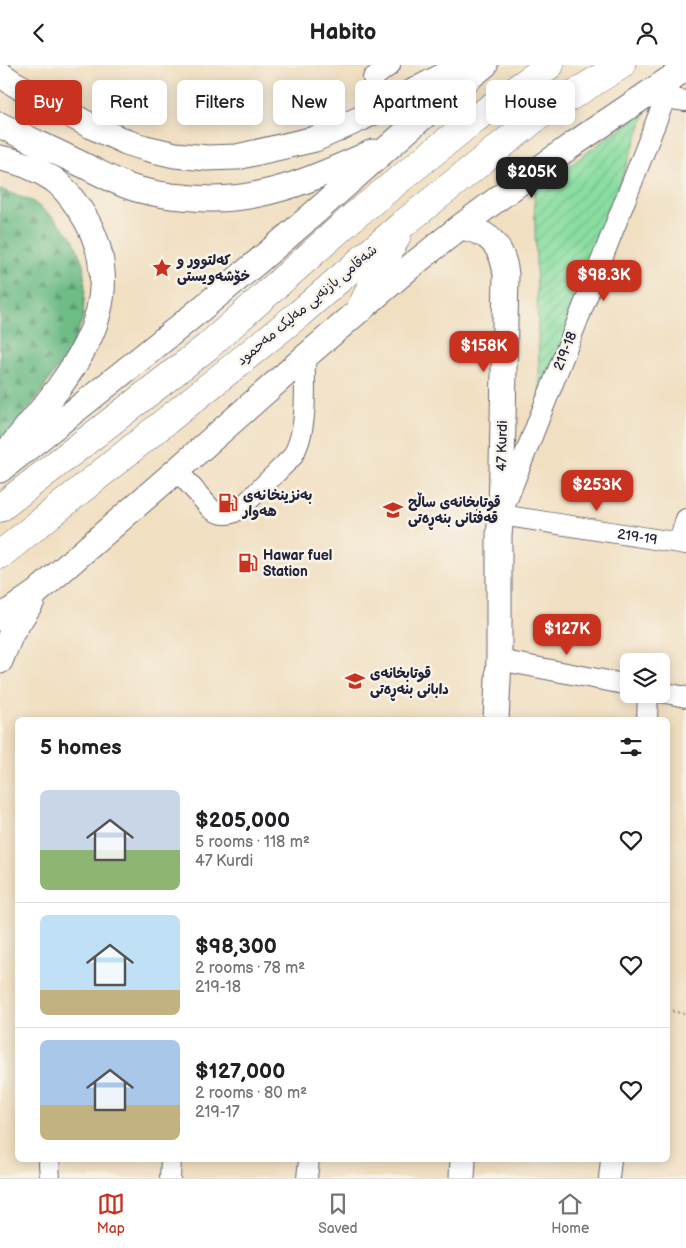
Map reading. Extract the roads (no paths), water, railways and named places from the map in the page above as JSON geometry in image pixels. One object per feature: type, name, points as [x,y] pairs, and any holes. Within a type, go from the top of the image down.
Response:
[{"type":"highway","points":[[0,508],[207,347],[352,217],[472,121],[550,65]]},
{"type":"highway","name":"شەقامی بازنەیی مەلیک مەحمود","points":[[0,555],[299,314],[403,224],[537,117],[621,65]]},
{"type":"highway","points":[[361,308],[403,224]]},
{"type":"main road","points":[[0,74],[82,121],[126,142],[175,155],[208,158],[237,157],[314,139],[362,118],[464,65]]},
{"type":"main road","points":[[0,470],[283,241],[393,143],[485,65]]},
{"type":"main road","points":[[0,618],[37,592],[361,308],[460,227],[559,155],[675,80]]},
{"type":"main road","points":[[0,125],[101,175],[131,187],[156,193],[213,199],[238,198],[293,185],[393,143]]},
{"type":"main road","points":[[0,158],[12,160],[32,168],[53,180],[70,196],[85,217],[96,240],[102,260],[103,281],[94,326],[86,345],[69,373],[0,460]]},
{"type":"main road","name":"47 Kurdi","points":[[460,227],[476,231],[489,238],[502,255],[505,265],[501,515],[499,535],[499,660],[496,717]]},
{"type":"main road","points":[[0,661],[11,634],[37,592]]},
{"type":"main road","points":[[462,1178],[464,1162]]},
{"type":"street","points":[[373,78],[390,65]]},
{"type":"street","points":[[675,80],[686,101]]},
{"type":"street","name":"219-18","points":[[501,515],[675,80]]},
{"type":"street","points":[[177,470],[211,509],[221,515],[232,514],[241,508],[292,457],[300,441],[303,422],[305,357]]},
{"type":"street","name":"219-19","points":[[501,515],[682,543]]},
{"type":"street","points":[[682,543],[686,519]]},
{"type":"street","points":[[499,660],[620,683]]},
{"type":"street","points":[[670,694],[686,697]]},
{"type":"street","points":[[646,717],[647,703]]},
{"type":"street","points":[[50,1162],[50,1178]]},
{"type":"street","points":[[170,1178],[171,1162]]},
{"type":"street","points":[[307,1178],[309,1162]]},
{"type":"street","points":[[609,1178],[612,1162]]},
{"type":"place","name":"کەلتوور و خۆشەویستی","points":[[162,268]]},
{"type":"place","name":"بەنزینخانەی ھەوار","points":[[228,503]]},
{"type":"place","name":"قوتابخانەی ساڵح قەفتانی بنەڕەتی","points":[[393,510]]},
{"type":"place","name":"Hawar fuel Station","points":[[248,563]]},
{"type":"place","name":"قوتابخانەی دابانی بنەڕەتی","points":[[355,681]]}]
